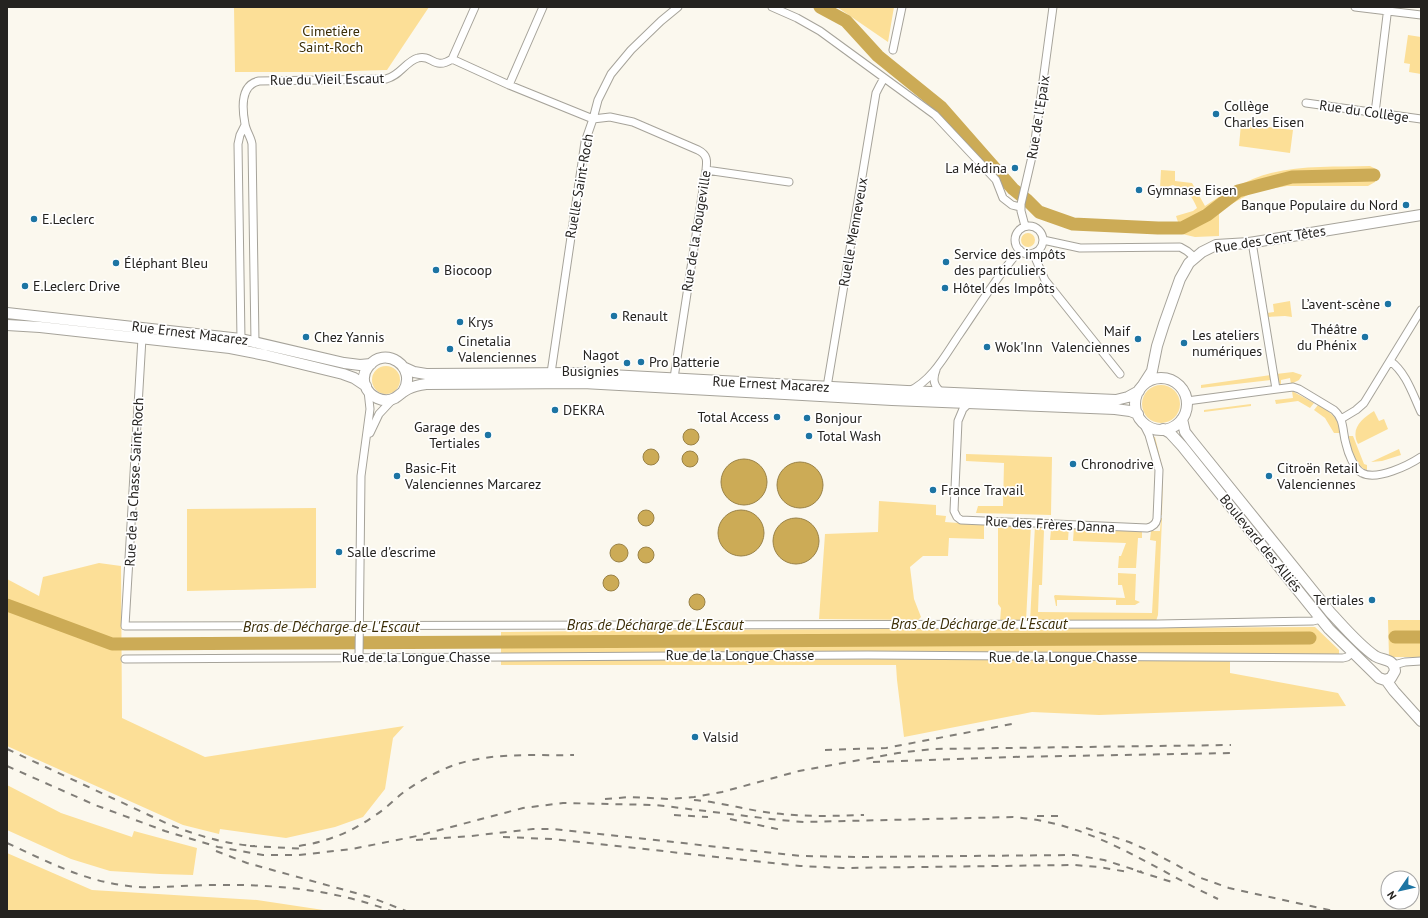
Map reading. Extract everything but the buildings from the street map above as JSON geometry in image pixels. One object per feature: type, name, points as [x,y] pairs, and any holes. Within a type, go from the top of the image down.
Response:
[{"type":"main road","name":"Rue des Cent Têtes","points":[[1194,257],[1216,245],[1252,242],[1421,215]]},
{"type":"main road","points":[[1407,217],[1421,223]]},
{"type":"main road","points":[[1141,388],[1153,379],[1164,378],[1173,381],[1180,387],[1187,401],[1186,411],[1182,420],[1175,426],[1163,430],[1153,428],[1140,418],[1135,402],[1141,388],[1151,373],[1159,340],[1180,279],[1186,266],[1194,257]]},
{"type":"main road","name":"Rue Ernest Macarez","points":[[7,313],[241,339],[338,362],[355,364],[370,364],[378,359],[387,357],[396,360],[403,367],[414,372],[426,374],[550,373],[674,378],[942,393],[1116,400],[1128,397],[1141,388]]},
{"type":"main road","name":"Rue Ernest Macarez","points":[[7,325],[142,338],[230,348],[256,353],[343,374],[354,378],[367,388],[372,396],[386,400],[393,399],[413,386],[426,384],[576,383],[968,404],[1115,409],[1130,411],[1140,418]]},
{"type":"main road","points":[[1154,363],[1157,370],[1164,378]]},
{"type":"main road","points":[[367,388],[365,374],[370,364]]},
{"type":"main road","points":[[402,392],[406,385],[407,378],[403,367]]},
{"type":"main road","name":"Boulevard des Alliés","points":[[1182,420],[1184,429],[1189,438],[1330,612],[1367,650],[1382,660],[1389,660],[1394,665]]},
{"type":"main road","name":"Boulevard des Alliés","points":[[1163,430],[1170,433],[1182,446],[1321,619],[1352,653],[1380,679],[1386,680],[1394,691],[1421,720]]},
{"type":"main road","points":[[1376,675],[1374,670],[1375,665],[1382,660]]},
{"type":"main road","points":[[1386,680],[1394,675],[1394,665]]},
{"type":"street","points":[[475,7],[452,59],[509,85],[593,119]]},
{"type":"street","points":[[509,85],[543,7]]},
{"type":"street","name":"Ruelle Saint-Roch","points":[[550,373],[585,142],[593,119],[596,103],[603,87],[628,53],[678,7]]},
{"type":"street","points":[[772,7],[797,18],[820,31],[939,118],[996,180],[1004,198],[1012,205],[1021,204]]},
{"type":"street","points":[[893,50],[902,7]]},
{"type":"street","name":"Rue de l'Epaix","points":[[1025,226],[1021,204],[1034,148],[1053,7]]},
{"type":"street","points":[[1355,7],[1388,9],[1421,14]]},
{"type":"street","points":[[1375,113],[1388,9]]},
{"type":"street","name":"Rue du Vieil Escaut","points":[[255,342],[252,144],[245,125],[244,95],[248,87],[256,81],[386,79],[397,75],[414,60],[419,58],[424,58],[440,64],[446,63],[452,59]]},
{"type":"street","name":"Ruelle Menneveux","points":[[826,387],[876,93],[884,78]]},
{"type":"street","name":"Rue du Collège","points":[[1306,103],[1421,118]]},
{"type":"street","name":"Rue de la Rougeville","points":[[593,119],[610,117],[633,122],[691,147],[705,154],[707,159],[674,378]]},
{"type":"street","name":"Rue du Vieil Escaut","points":[[241,339],[238,144],[240,135],[245,125]]},
{"type":"street","points":[[706,170],[788,182]]},
{"type":"street","points":[[1025,226],[1031,226],[1036,228],[1042,234],[1043,240],[1040,247],[1033,253],[1025,253],[1020,250],[1016,244],[1015,237],[1019,230],[1025,226]]},
{"type":"street","points":[[1043,240],[1080,248],[1180,248],[1187,250],[1194,257]]},
{"type":"street","points":[[1252,242],[1276,389]]},
{"type":"street","points":[[907,391],[923,382],[938,366],[1002,273],[1020,250]]},
{"type":"street","points":[[1033,253],[1045,280],[1120,374]]},
{"type":"street","points":[[240,277],[254,276]]},
{"type":"street","points":[[1341,419],[1360,408],[1364,403],[1421,310]]},
{"type":"street","name":"Rue de la Chasse Saint-Roch","points":[[125,626],[142,338]]},
{"type":"street","points":[[1390,361],[1396,365],[1403,374],[1421,412]]},
{"type":"street","points":[[938,366],[934,380],[935,386],[942,393]]},
{"type":"street","points":[[1187,401],[1293,387],[1334,410],[1344,425],[1346,446],[1356,468],[1362,473],[1371,475],[1390,472],[1405,467],[1421,457]]},
{"type":"street","points":[[359,658],[361,476],[370,409],[367,388]]},
{"type":"street","points":[[366,444],[380,414],[393,399]]},
{"type":"street","name":"Rue des Frères Danna","points":[[968,404],[962,409],[959,417],[954,511],[957,517],[961,520],[1147,528],[1152,526],[1156,523],[1157,519],[1159,470],[1149,435],[1140,418]]},
{"type":"street","name":"Rue de la Longue Chasse","points":[[125,626],[1234,623],[1313,622],[1321,619]]},
{"type":"street","name":"Rue de la Longue Chasse","points":[[125,659],[868,655],[1343,658],[1352,653]]},
{"type":"street","points":[[1394,665],[1404,662],[1421,661]]},
{"type":"green space","name":"Cimetière Saint-Roch","points":[[234,7],[429,7],[387,70],[235,72]]},
{"type":"green space","points":[[837,7],[894,7],[888,42]]},
{"type":"green space","points":[[1408,35],[1421,37],[1421,74],[1409,72],[1410,64],[1404,63]]},
{"type":"green space","points":[[1241,124],[1293,130],[1290,153],[1239,146]]},
{"type":"green space","points":[[1370,166],[1376,169],[1375,182],[1368,186],[1287,186],[1253,192],[1219,211],[1219,236],[1195,237],[1182,234],[1176,216],[1193,211],[1197,208],[1195,203],[1193,199],[1182,189],[1173,185],[1160,189],[1161,170],[1175,171],[1175,181],[1192,183],[1205,206],[1237,186],[1262,176],[1283,170]]},
{"type":"green space","points":[[1028,233],[1033,235],[1035,240],[1033,245],[1028,247],[1023,245],[1021,240],[1023,235]]},
{"type":"green space","points":[[1290,301],[1292,317],[1267,317],[1267,313],[1274,312],[1273,304]]},
{"type":"green space","points":[[386,366],[396,370],[400,380],[396,390],[386,394],[376,390],[372,380],[376,370]]},
{"type":"green space","points":[[1293,372],[1302,375],[1299,380],[1291,384],[1290,378],[1281,380],[1281,385],[1276,374]]},
{"type":"green space","points":[[1271,375],[1271,380],[1201,388],[1201,385]]},
{"type":"green space","points":[[1161,385],[1171,388],[1177,394],[1180,404],[1177,414],[1171,420],[1161,423],[1151,420],[1145,414],[1142,404],[1145,394],[1151,388]]},
{"type":"green space","points":[[1292,391],[1314,403],[1310,408],[1298,401],[1276,404],[1275,400],[1293,398]]},
{"type":"green space","points":[[1251,404],[1251,406],[1204,412],[1204,410]]},
{"type":"green space","points":[[1318,405],[1336,419],[1340,433],[1334,433],[1325,418],[1314,410]]},
{"type":"green space","points":[[1374,411],[1379,421],[1384,419],[1388,429],[1358,444],[1355,433],[1358,424]]},
{"type":"green space","points":[[1349,436],[1353,436],[1364,464],[1367,465],[1367,470],[1360,465],[1354,456],[1350,445]]},
{"type":"green space","points":[[1152,437],[1155,437],[1163,470],[1162,515],[1161,515]]},
{"type":"green space","points":[[1399,449],[1401,455],[1382,461],[1371,462]]},
{"type":"green space","points":[[966,454],[1052,457],[1051,515],[976,513],[978,506],[1003,506],[1004,463],[966,461]]},
{"type":"green space","points":[[879,501],[936,505],[936,515],[946,516],[945,522],[984,525],[984,539],[949,538],[948,556],[923,556],[910,567],[914,599],[921,617],[918,620],[819,619],[825,534],[878,532]]},
{"type":"green space","points":[[316,508],[316,588],[187,591],[187,509]]},
{"type":"green space","points":[[1161,518],[1158,615],[1156,621],[1030,622],[1035,525],[1042,525],[1041,530],[1044,530],[1042,585],[1039,585],[1038,612],[1152,613],[1156,541],[1150,540],[1151,531],[1160,531]]},
{"type":"green space","points":[[998,524],[1031,525],[1026,621],[1000,622],[1001,608],[998,604]]},
{"type":"green space","points":[[1053,526],[1069,526],[1068,540],[1050,540]]},
{"type":"green space","points":[[1074,527],[1142,530],[1142,538],[1138,538],[1136,568],[1118,568],[1119,556],[1121,556],[1126,543],[1073,541]]},
{"type":"green space","points":[[99,563],[121,566],[122,718],[205,757],[404,726],[393,738],[385,789],[363,817],[335,827],[286,838],[220,829],[219,834],[183,825],[7,746],[7,579],[39,596],[43,577]]},
{"type":"green space","points":[[1118,573],[1136,574],[1135,600],[1140,602],[1135,605],[1116,605],[1116,600],[1057,600],[1056,606],[1055,595],[1125,598],[1122,585],[1118,585]]},
{"type":"green space","points":[[1388,620],[1421,620],[1421,657],[1389,657]]},
{"type":"green space","points":[[1315,627],[1339,650],[1339,654],[1230,654],[1230,673],[1338,693],[1346,706],[1099,715],[1032,712],[904,737],[896,665],[501,665],[501,632]]},
{"type":"green space","points":[[7,785],[61,813],[132,837],[134,831],[197,848],[193,875],[110,871],[71,859],[7,830]]},
{"type":"green space","points":[[7,853],[92,890],[257,900],[330,911],[7,911]]},
{"type":"shaded area","points":[[688,429],[694,429],[699,434],[697,443],[694,445],[688,445],[683,440],[683,434]]},
{"type":"shaded area","points":[[648,449],[654,449],[659,454],[657,463],[654,465],[648,465],[643,460],[643,454]]},
{"type":"shaded area","points":[[687,451],[693,451],[698,456],[696,465],[693,467],[687,467],[682,462],[682,456]]},
{"type":"shaded area","points":[[744,459],[757,463],[763,469],[767,482],[763,495],[757,501],[744,505],[731,501],[725,495],[721,482],[725,469],[731,463]]},
{"type":"shaded area","points":[[800,462],[813,466],[819,472],[823,485],[819,498],[813,504],[800,508],[787,504],[781,498],[777,485],[781,472],[787,466]]},
{"type":"shaded area","points":[[643,510],[649,510],[654,515],[652,524],[649,526],[643,526],[638,521],[638,515]]},
{"type":"shaded area","points":[[741,510],[754,514],[760,520],[764,533],[760,546],[754,552],[741,556],[728,552],[722,546],[718,533],[722,520],[728,514]]},
{"type":"shaded area","points":[[796,518],[809,522],[815,528],[819,541],[815,554],[809,560],[796,564],[783,560],[777,554],[773,541],[777,528],[783,522]]},
{"type":"shaded area","points":[[615,544],[623,544],[628,549],[626,560],[623,562],[615,562],[610,557],[610,549]]},
{"type":"shaded area","points":[[643,547],[649,547],[654,552],[652,561],[649,563],[643,563],[638,558],[638,552]]},
{"type":"shaded area","points":[[608,575],[614,575],[619,580],[617,589],[614,591],[608,591],[603,586],[603,580]]},
{"type":"shaded area","points":[[694,594],[700,594],[705,599],[703,608],[700,610],[694,610],[689,605],[689,599]]},
{"type":"waterway","points":[[820,7],[846,21],[878,56],[941,107],[1013,189],[1039,212],[1073,224],[1182,228],[1207,215],[1238,191],[1292,177],[1374,175]]},
{"type":"waterway","name":"Bras de Décharge de L'Escaut","points":[[7,605],[112,644],[1310,638]]},
{"type":"waterway","name":"Bras de Décharge de L'Escaut","points":[[1395,637],[1421,637]]},
{"type":"railway","points":[[825,750],[886,748],[1017,723]]},
{"type":"railway","points":[[605,799],[630,797],[669,799],[694,797],[722,792],[799,771],[898,753],[932,749],[1231,745]]},
{"type":"railway","points":[[7,749],[168,824],[210,838],[255,846]]},
{"type":"railway","points":[[873,762],[1011,757],[1231,753]]},
{"type":"railway","points":[[299,846],[329,839],[357,827],[426,778],[458,764],[490,757],[574,755]]},
{"type":"railway","points":[[7,766],[95,805],[165,831],[218,847],[263,855],[299,855],[352,849],[417,836],[523,808],[563,803],[656,805],[804,822],[1013,817],[1042,821],[1095,837],[1218,899]]},
{"type":"railway","points":[[694,800],[714,802],[762,812],[795,815],[864,815]]},
{"type":"railway","points":[[674,815],[708,817]]},
{"type":"railway","points":[[1037,816],[1059,816]]},
{"type":"railway","points":[[730,819],[782,830]]},
{"type":"railway","points":[[1086,828],[1129,842],[1152,852],[1201,878],[1229,888],[1334,911]]},
{"type":"railway","points":[[416,840],[533,829],[554,829],[801,856],[860,857],[1074,855],[1104,860],[1142,872]]},
{"type":"railway","points":[[503,837],[552,839],[800,866],[843,868],[1074,865],[1099,867],[1128,872]]},
{"type":"railway","points":[[7,843],[77,874],[121,885],[144,887],[234,885],[302,889],[347,898],[391,911]]},
{"type":"railway","points":[[250,846],[306,849]]},
{"type":"railway","points":[[216,851],[247,863],[370,897],[406,911]]},
{"type":"railway","points":[[1137,871],[1175,883]]},
{"type":"place","name":"Collège Charles Eisen","points":[[1216,114]]},
{"type":"place","name":"La Médina","points":[[1015,168]]},
{"type":"place","name":"Gymnase Eisen","points":[[1139,190]]},
{"type":"place","name":"Banque Populaire du Nord","points":[[1406,205]]},
{"type":"place","name":"E.Leclerc","points":[[34,219]]},
{"type":"place","name":"Service des impôts des particuliers","points":[[946,262]]},
{"type":"place","name":"Éléphant Bleu","points":[[116,263]]},
{"type":"place","name":"Biocoop","points":[[436,270]]},
{"type":"place","name":"E.Leclerc Drive","points":[[25,286]]},
{"type":"place","name":"Hôtel des Impôts","points":[[945,288]]},
{"type":"place","name":"L’avent-scène","points":[[1388,304]]},
{"type":"place","name":"Renault","points":[[614,316]]},
{"type":"place","name":"Krys","points":[[460,322]]},
{"type":"place","name":"Chez Yannis","points":[[306,337]]},
{"type":"place","name":"Théâtre du Phénix","points":[[1365,337]]},
{"type":"place","name":"Maif Valenciennes","points":[[1138,339]]},
{"type":"place","name":"Les ateliers numériques","points":[[1184,343]]},
{"type":"place","name":"Wok'Inn","points":[[987,347]]},
{"type":"place","name":"Cinetalia Valenciennes","points":[[450,349]]},
{"type":"place","name":"Pro Batterie","points":[[641,362]]},
{"type":"place","name":"Nagot Busignies","points":[[627,363]]},
{"type":"place","name":"DEKRA","points":[[555,410]]},
{"type":"place","name":"Total Access","points":[[777,417]]},
{"type":"place","name":"Bonjour","points":[[807,418]]},
{"type":"place","name":"Garage des Tertiales","points":[[488,435]]},
{"type":"place","name":"Total Wash","points":[[809,436]]},
{"type":"place","name":"Chronodrive","points":[[1073,464]]},
{"type":"place","name":"Basic-Fit Valenciennes Marcarez","points":[[397,476]]},
{"type":"place","name":"Citroën Retail Valenciennes","points":[[1269,476]]},
{"type":"place","name":"France Travail","points":[[933,490]]},
{"type":"place","name":"Salle d'escrime","points":[[339,552]]},
{"type":"place","name":"Tertiales","points":[[1372,600]]},
{"type":"place","name":"Valsid","points":[[695,737]]}]
